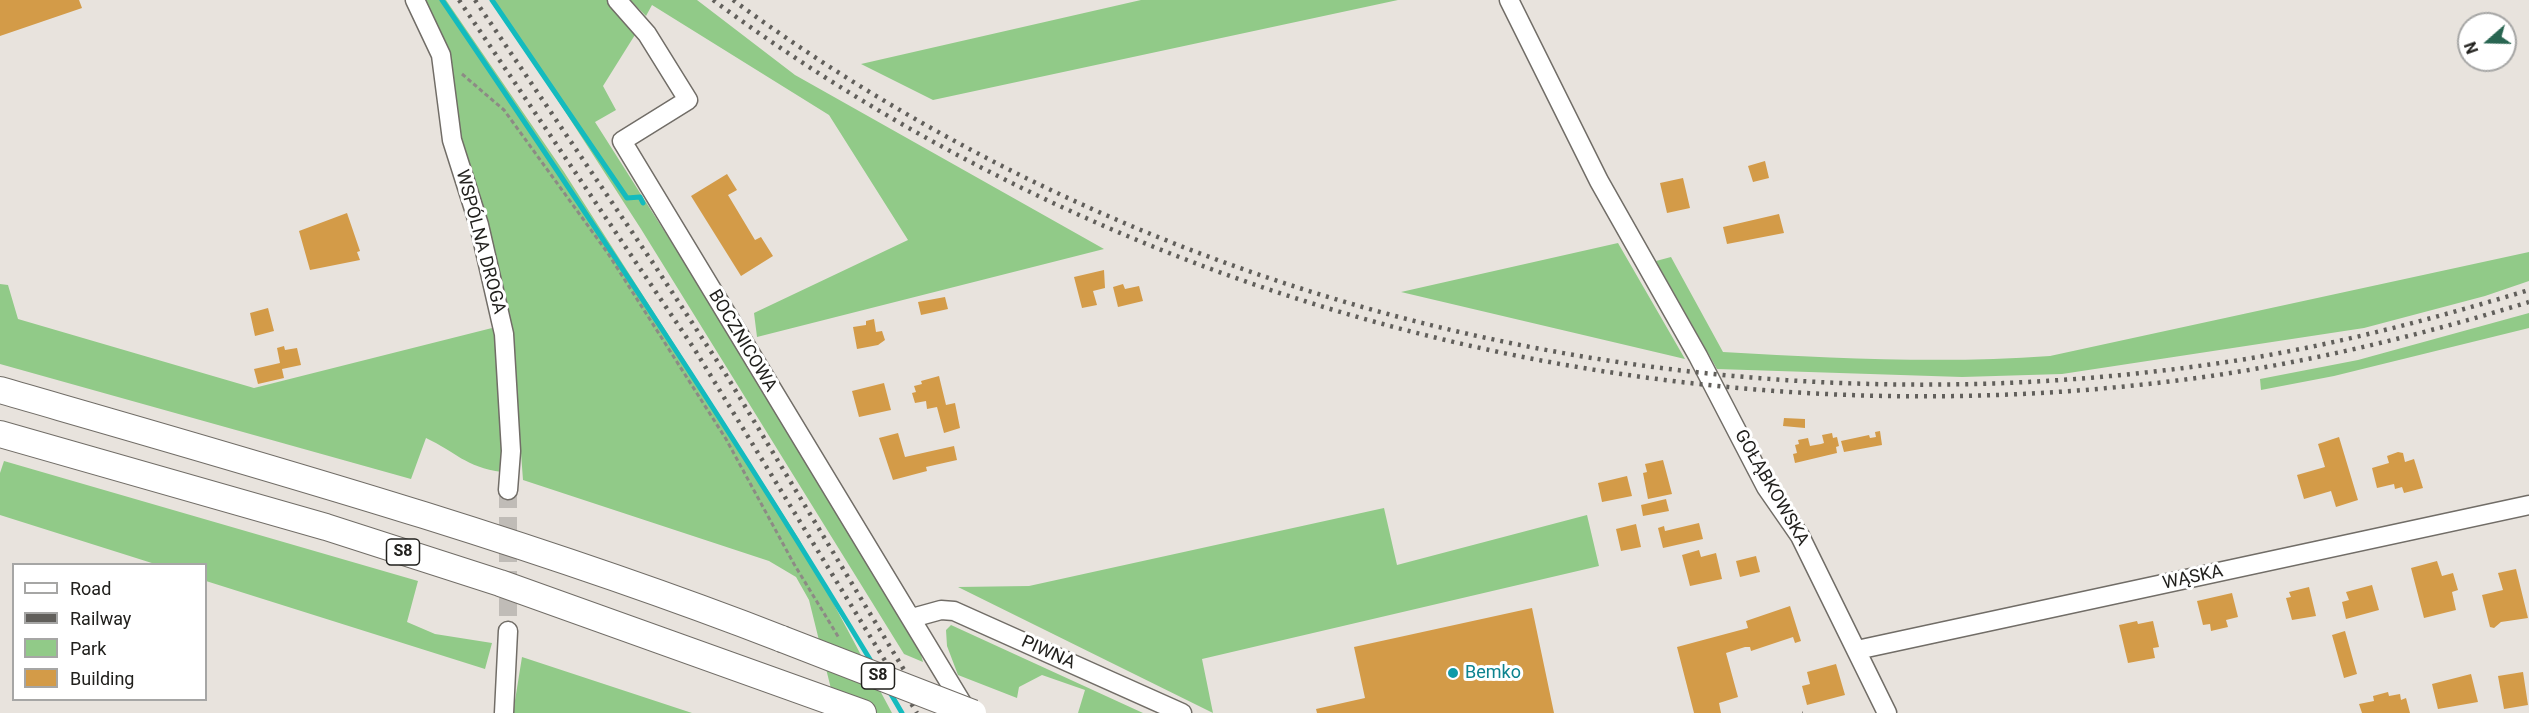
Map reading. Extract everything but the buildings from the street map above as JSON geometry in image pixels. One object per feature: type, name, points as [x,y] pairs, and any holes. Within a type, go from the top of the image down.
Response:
[{"type":"highway","name":"S8","points":[[0,390],[338,488],[705,609],[973,713]]},
{"type":"highway","name":"S8","points":[[0,434],[326,527],[500,583],[800,688],[863,713]]},
{"type":"street","name":"WSPÓLNA DROGA","points":[[415,0],[441,55],[452,140],[479,225],[504,334],[511,451],[508,490]]},
{"type":"street","name":"BOCZNICOWA","points":[[617,0],[647,34],[688,100],[622,141],[843,511],[912,618],[968,713]]},
{"type":"street","name":"GOŁĄBKOWSKA","points":[[1509,0],[1599,182],[1698,356],[1766,487],[1800,536],[1887,713]]},
{"type":"street","name":"WĄSKA","points":[[1857,650],[2529,505]]},
{"type":"street","name":"PIWNA","points":[[912,618],[924,613],[954,611],[1182,713]]},
{"type":"street","points":[[504,713],[508,631]]},
{"type":"path","points":[[441,55],[504,110],[607,252],[726,439],[794,564],[843,644]]},
{"type":"green space","points":[[423,0],[446,0],[564,172],[799,539],[892,713],[837,713],[809,600],[796,577],[769,561],[523,480],[517,400],[489,226],[459,145]]},
{"type":"green space","points":[[493,0],[608,0],[638,30],[603,86],[616,110],[595,122],[738,347],[854,542],[894,603],[919,647],[923,662],[904,654],[641,229]]},
{"type":"green space","points":[[630,0],[697,0],[795,75],[1104,249],[757,337],[754,313],[908,240],[829,115],[652,5],[646,16]]},
{"type":"green space","points":[[1141,0],[1398,0],[933,100],[861,64]]},
{"type":"green space","points":[[1618,243],[1685,359],[1401,292]]},
{"type":"green space","points":[[2529,252],[2529,281],[2485,296],[2364,328],[2062,374],[1962,377],[1717,369],[1656,261],[1671,257],[1723,352],[1846,358],[1968,360],[2050,356]]},
{"type":"green space","points":[[0,284],[8,285],[18,319],[254,388],[496,327],[505,410],[502,472],[470,463],[426,438],[411,479],[0,364]]},
{"type":"green space","points":[[2529,313],[2529,328],[2334,376],[2261,390],[2260,379],[2358,360]]},
{"type":"green space","points":[[4,461],[418,581],[407,622],[435,634],[492,643],[485,669],[207,581],[207,563],[152,563],[0,515],[0,473]]},
{"type":"green space","points":[[1384,508],[1397,565],[1587,515],[1599,566],[1202,659],[1213,713],[958,587],[1029,586]]},
{"type":"green space","points":[[951,625],[1143,713],[1078,713],[1085,690],[1042,675],[1019,687],[1017,698],[958,675],[947,646],[946,630]]},
{"type":"green space","points":[[522,657],[692,713],[513,713]]},
{"type":"waterway","points":[[442,0],[662,330],[770,497],[874,666]]},
{"type":"waterway","points":[[492,0],[627,198],[640,197],[643,203]]},
{"type":"waterway","points":[[888,689],[902,713]]},
{"type":"tunnel","points":[[508,490],[508,631]]},
{"type":"railway","points":[[459,0],[695,350],[917,713]]},
{"type":"railway","points":[[475,0],[725,373],[930,713]]},
{"type":"railway","points":[[713,0],[878,110],[1053,203],[1236,278],[1425,335],[1618,374],[1815,393],[2013,394],[2211,376],[2251,370],[2372,345],[2529,302]]},
{"type":"railway","points":[[733,0],[896,108],[1068,198],[1248,271],[1434,326],[1624,363],[1817,382],[2012,383],[2206,365],[2247,359],[2369,334],[2529,290]]},
{"type":"place","name":"Bemko","points":[[1453,673]]}]
